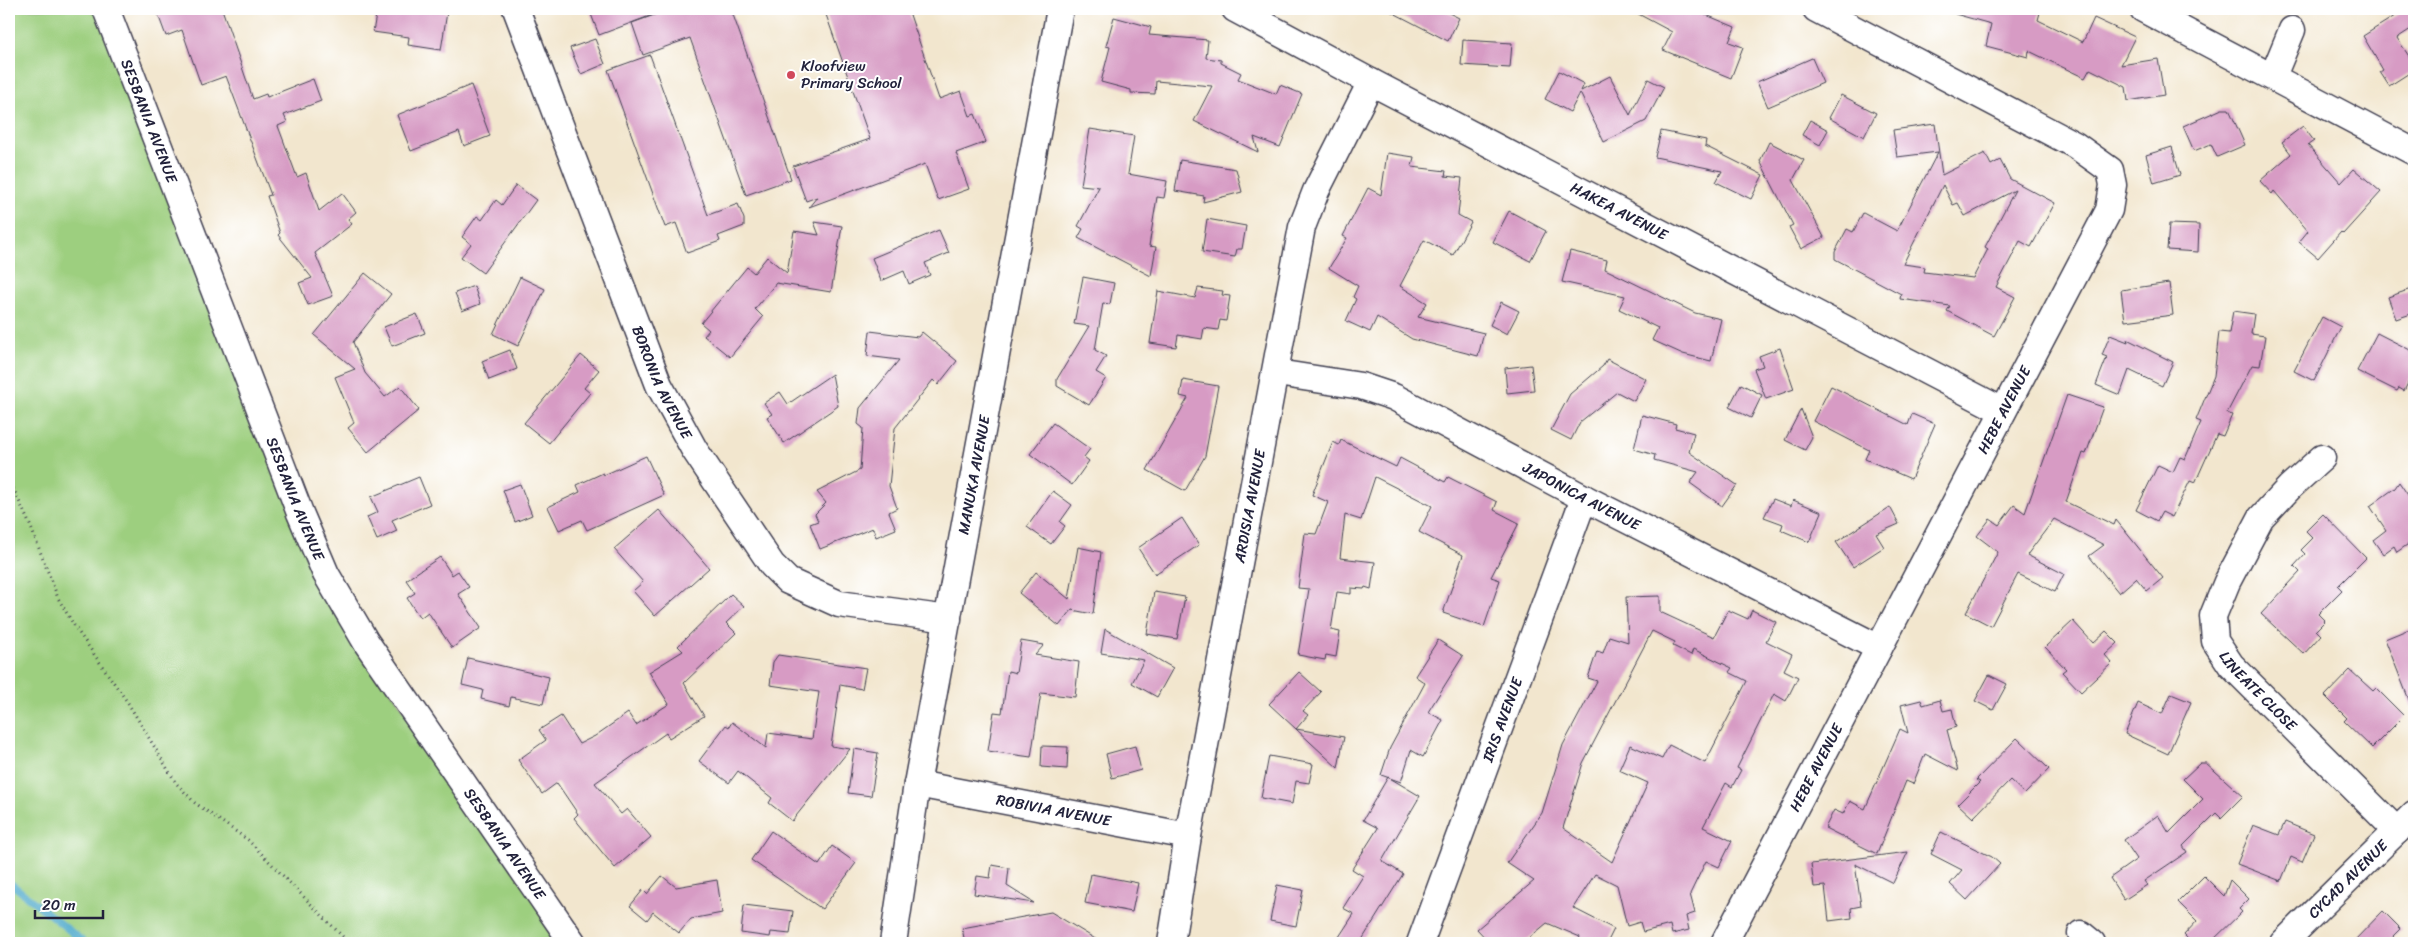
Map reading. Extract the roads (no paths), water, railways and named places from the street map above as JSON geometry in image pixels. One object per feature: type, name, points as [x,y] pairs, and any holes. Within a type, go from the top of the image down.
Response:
[{"type":"street","name":"SESBANIA AVENUE","points":[[106,9],[300,512],[326,574],[366,642],[574,943]]},
{"type":"street","name":"BORONIA AVENUE","points":[[516,9],[659,385],[694,449],[772,566],[788,581],[839,604],[948,619]]},
{"type":"street","name":"MANUKA AVENUE","points":[[893,943],[918,784],[1060,9]]},
{"type":"street","name":"HAKEA AVENUE","points":[[1235,9],[1370,82],[2003,411]]},
{"type":"street","name":"HEBE AVENUE","points":[[1724,943],[2109,210],[2114,186],[2110,170],[2075,145],[1816,9]]},
{"type":"street","points":[[2143,9],[2414,152]]},
{"type":"street","points":[[2273,76],[2292,30]]},
{"type":"street","name":"ARDISIA AVENUE","points":[[1171,943],[1188,836],[1277,373],[1302,227],[1316,192],[1370,82]]},
{"type":"street","name":"JAPONICA AVENUE","points":[[1277,373],[1362,386],[1394,397],[1584,498],[1879,648]]},
{"type":"street","name":"LINEATE CLOSE","points":[[2322,458],[2290,487],[2261,518],[2227,582],[2213,616],[2215,641],[2231,665],[2406,823]]},
{"type":"street","name":"IRIS AVENUE","points":[[1420,943],[1584,498]]},
{"type":"street","name":"ROBIVIA AVENUE","points":[[918,784],[1188,836]]},
{"type":"street","name":"CYCAD AVENUE","points":[[2282,943],[2406,823]]},
{"type":"waterway","points":[[9,882],[85,943]]},
{"type":"place","name":"Kloofview Primary School","points":[[791,75]]}]
